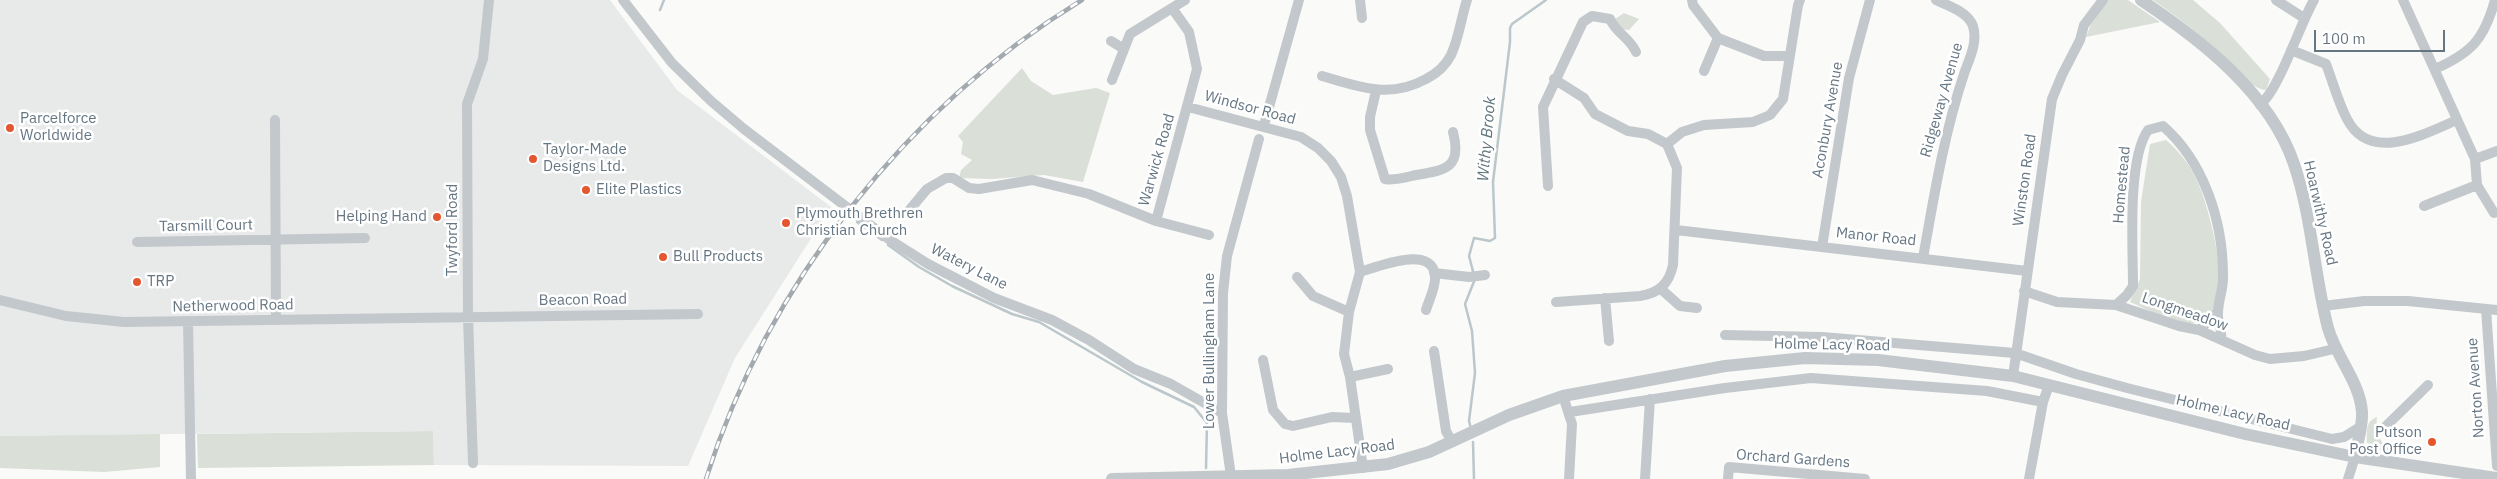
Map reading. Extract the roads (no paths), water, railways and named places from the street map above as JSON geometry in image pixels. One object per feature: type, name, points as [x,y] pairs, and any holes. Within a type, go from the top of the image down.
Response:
[{"type":"street","name":"Twyford Road","points":[[473,463],[468,317],[467,104],[483,59],[489,0]]},
{"type":"street","name":"Watery Lane","points":[[623,0],[672,63],[711,101],[752,135],[890,240],[928,264],[994,298],[1052,320],[1134,369],[1170,384],[1222,413]]},
{"type":"street","points":[[1112,80],[1130,34],[1185,0]]},
{"type":"street","points":[[1264,125],[1299,0]]},
{"type":"street","points":[[1360,0],[1362,18]]},
{"type":"street","points":[[1322,76],[1376,91],[1399,90],[1414,86],[1443,67],[1450,55],[1467,0]]},
{"type":"street","points":[[1692,0],[1693,5],[1718,38],[1764,56],[1789,56]]},
{"type":"street","points":[[1667,144],[1682,132],[1704,125],[1753,122],[1770,115],[1783,99],[1800,0]]},
{"type":"street","name":"Aconbury Avenue","points":[[1822,246],[1849,78],[1870,0]]},
{"type":"street","name":"Ridgeway Avenue","points":[[1924,258],[1939,165],[1951,112],[1975,41],[1968,18],[1936,0]]},
{"type":"street","name":"Winston Road","points":[[2013,376],[2052,99],[2080,40],[2084,25],[2103,0]]},
{"type":"street","name":"Hoarwithy Road","points":[[2141,0],[2203,44],[2230,69],[2276,127],[2294,163],[2308,223],[2323,306],[2334,348],[2360,398],[2362,414],[2355,457]]},
{"type":"street","points":[[2276,0],[2304,18]]},
{"type":"street","points":[[2260,105],[2274,86],[2314,0]]},
{"type":"street","points":[[2403,0],[2475,159],[2478,185],[2494,214]]},
{"type":"street","points":[[2434,69],[2461,57],[2478,40],[2495,0]]},
{"type":"street","name":"Warwick Road","points":[[1156,221],[1198,69],[1189,32],[1172,8]]},
{"type":"street","points":[[1548,186],[1543,107],[1554,79],[1583,22],[1592,16],[1610,19],[1615,30],[1632,44],[1636,52]]},
{"type":"street","points":[[1704,71],[1718,38]]},
{"type":"street","points":[[1111,41],[1124,50]]},
{"type":"street","points":[[2291,50],[2326,64],[2347,119],[2364,137],[2384,143],[2406,142],[2457,120]]},
{"type":"street","points":[[1554,79],[1584,98],[1595,114],[1628,131],[1648,134],[1667,144],[1677,168],[1676,230],[1670,279],[1662,288],[1651,294],[1640,296],[1556,302]]},
{"type":"street","points":[[1376,91],[1370,117],[1370,130],[1385,179],[1439,172],[1447,168],[1454,160],[1457,148],[1453,132]]},
{"type":"street","name":"Windsor Road","points":[[1188,107],[1264,125],[1301,137],[1318,148],[1331,161],[1341,177],[1347,196],[1360,272]]},
{"type":"street","name":"Tarsmill Court","points":[[275,120],[274,240],[276,320]]},
{"type":"street","name":"Homestead","points":[[2116,305],[2127,295],[2133,286],[2134,198],[2140,141],[2148,130],[2163,126],[2184,149],[2200,175],[2214,206],[2224,275],[2218,312],[2220,339]]},
{"type":"street","name":"Lower Bullingham Lane","points":[[1230,478],[1222,413],[1224,274],[1259,139]]},
{"type":"street","points":[[2475,159],[2497,151]]},
{"type":"street","name":"Warwick Road","points":[[907,213],[927,189],[946,178],[953,178],[969,188],[979,189],[1032,180],[1089,194],[1156,221],[1209,235]]},
{"type":"street","points":[[2424,206],[2478,185]]},
{"type":"street","name":"Manor Road","points":[[1676,230],[2027,271]]},
{"type":"street","name":"Tarsmill Court","points":[[137,242],[365,238]]},
{"type":"street","points":[[1363,468],[1350,377],[1344,354],[1349,312],[1360,272],[1413,259],[1424,260],[1432,266],[1434,273],[1434,286],[1426,310]]},
{"type":"street","points":[[1434,273],[1469,277],[1485,275]]},
{"type":"street","points":[[1298,277],[1313,296],[1349,312]]},
{"type":"street","points":[[1662,288],[1680,306],[1698,308]]},
{"type":"street","name":"Longmeadow","points":[[2024,291],[2057,302],[2116,305],[2179,326],[2199,330],[2255,355],[2270,359],[2295,357],[2334,348]]},
{"type":"street","points":[[1605,298],[1609,341]]},
{"type":"street","name":"Netherwood Road","points":[[0,300],[66,316],[124,322],[468,317]]},
{"type":"street","points":[[2323,306],[2364,300],[2408,301],[2497,310]]},
{"type":"street","name":"Norton Avenue","points":[[2486,309],[2497,466]]},
{"type":"street","points":[[2199,330],[2218,312]]},
{"type":"street","name":"Beacon Road","points":[[468,317],[698,314]]},
{"type":"street","points":[[188,322],[191,479]]},
{"type":"street","name":"Holme Lacy Road","points":[[1725,335],[1822,337],[2015,353],[2076,374],[2127,388],[2332,439],[2344,437],[2360,427]]},
{"type":"street","points":[[1434,351],[1446,431],[1452,442]]},
{"type":"street","name":"Holme Lacy Road","points":[[1112,479],[1230,478],[1363,468],[1414,458],[1509,415],[1563,396],[1725,366],[1805,358],[1878,360],[2013,376],[2245,434],[2355,457],[2497,478]]},
{"type":"street","points":[[1263,360],[1273,410],[1276,416],[1285,424],[1293,426],[1332,417],[1356,418]]},
{"type":"street","points":[[1350,377],[1388,369]]},
{"type":"street","points":[[1570,412],[1650,399],[1811,378],[1987,391],[2043,402]]},
{"type":"street","points":[[2029,479],[2043,402],[2049,385]]},
{"type":"street","points":[[2386,426],[2422,385]]},
{"type":"street","points":[[1563,396],[1570,412],[1572,424],[1569,479]]},
{"type":"street","points":[[1645,479],[1650,399]]},
{"type":"street","points":[[2348,479],[2355,457]]},
{"type":"street","name":"Orchard Gardens","points":[[1728,479],[1729,467],[1865,479]]},
{"type":"waterway","points":[[660,10],[664,0]]},
{"type":"waterway","name":"Withy Brook","points":[[1474,275],[1469,256],[1474,238],[1490,241],[1495,238],[1493,182],[1510,42],[1510,28],[1512,24],[1546,0]]},
{"type":"waterway","points":[[857,222],[882,240]]},
{"type":"waterway","points":[[888,245],[919,267],[952,286],[1012,314],[1039,322],[1142,382],[1194,407],[1207,423],[1206,468]]},
{"type":"waterway","name":"Withy Brook","points":[[1471,429],[1469,421],[1475,373],[1472,331],[1465,304],[1475,279]]},
{"type":"waterway","points":[[1473,442],[1474,479]]},
{"type":"railway","points":[[706,479],[733,407],[766,337],[806,270],[852,206],[903,147],[958,92],[1018,43],[1082,0]]},
{"type":"place","name":"Parcelforce Worldwide","points":[[10,128]]},
{"type":"place","name":"Taylor-Made Designs Ltd.","points":[[533,159]]},
{"type":"place","name":"Elite Plastics","points":[[586,190]]},
{"type":"place","name":"Helping Hand","points":[[437,217]]},
{"type":"place","name":"Plymouth Brethren Christian Church","points":[[786,223]]},
{"type":"place","name":"Bull Products","points":[[663,257]]},
{"type":"place","name":"TRP","points":[[137,282]]},
{"type":"place","name":"Putson Post Office","points":[[2432,442]]}]
